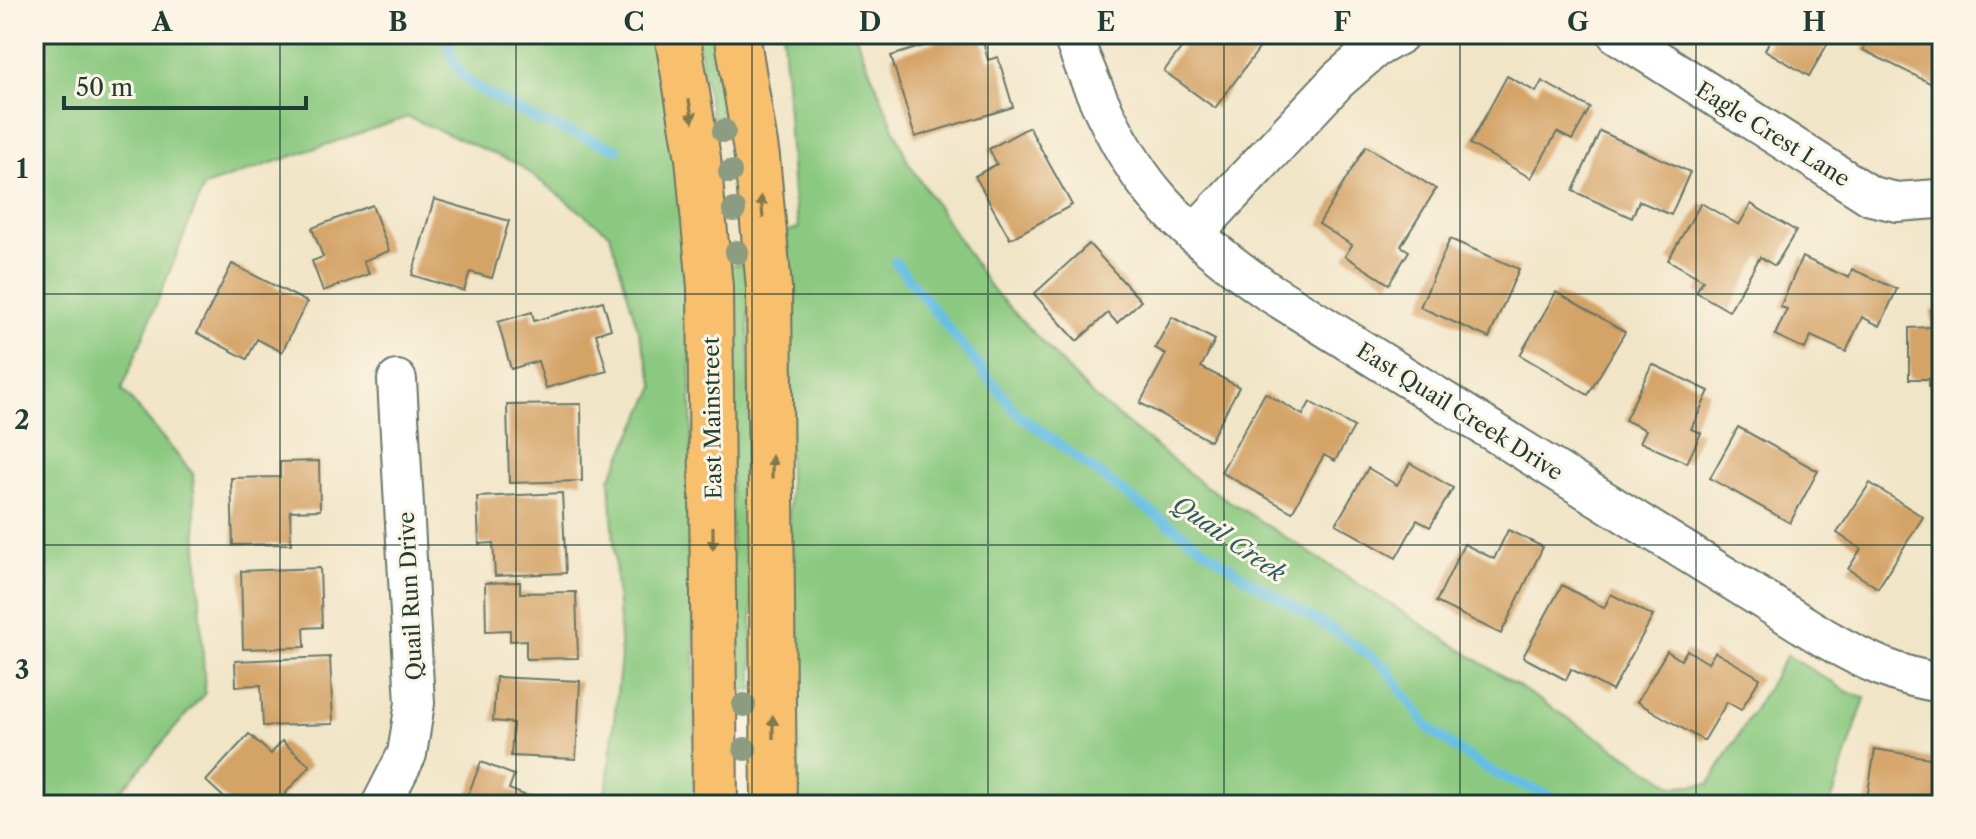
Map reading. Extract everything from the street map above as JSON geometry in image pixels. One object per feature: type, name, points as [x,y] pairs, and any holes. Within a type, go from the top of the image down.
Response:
[{"type":"main road","name":"East Mainstreet","points":[[677,34],[698,158],[710,287],[715,805]]},
{"type":"main road","points":[[737,34],[757,157],[769,288],[774,805]]},
{"type":"street","name":"East Quail Creek Drive","points":[[1072,34],[1094,91],[1135,167],[1151,189],[1194,234],[1266,290],[1823,637],[1876,666],[1901,675],[1942,683]]},
{"type":"street","points":[[1194,234],[1338,80],[1374,49],[1400,34]]},
{"type":"street","name":"Eagle Crest Lane","points":[[1617,34],[1871,196],[1897,202],[1938,199]]},
{"type":"street","name":"Quail Run Drive","points":[[381,805],[407,754],[415,703],[397,380]]},
{"type":"green space","points":[[34,34],[652,34],[678,169],[690,298],[696,805],[599,805],[607,786],[621,657],[610,479],[655,387],[610,234],[518,164],[408,117],[204,186],[122,389],[193,474],[205,693],[109,805],[34,805]]},
{"type":"green space","points":[[696,34],[717,34],[732,116],[712,118]]},
{"type":"green space","points":[[783,34],[855,34],[908,162],[990,287],[1093,396],[1201,483],[1674,786],[1709,784],[1787,655],[1850,693],[1865,698],[1830,805],[793,805],[786,232],[799,228],[793,196]]},
{"type":"green space","points":[[748,264],[753,691],[734,691],[727,265]]},
{"type":"building","points":[[962,34],[981,34],[988,60],[998,57],[1013,107],[915,137],[891,56]]},
{"type":"building","points":[[1192,34],[1270,34],[1215,108],[1164,71]]},
{"type":"building","points":[[1773,34],[1824,34],[1821,39],[1828,43],[1809,76],[1765,50]]},
{"type":"building","points":[[1870,34],[1942,34],[1942,89],[1863,50]]},
{"type":"building","points":[[1507,76],[1536,92],[1542,81],[1590,108],[1572,140],[1557,132],[1531,178],[1470,144]]},
{"type":"building","points":[[1029,127],[1072,205],[1010,239],[975,176],[997,164],[989,149]]},
{"type":"building","points":[[1600,131],[1690,172],[1671,215],[1639,201],[1632,218],[1573,191]]},
{"type":"building","points":[[1366,146],[1436,189],[1401,246],[1409,251],[1389,284],[1345,256],[1352,245],[1319,224]]},
{"type":"building","points":[[434,199],[509,221],[492,278],[470,272],[464,291],[412,275]]},
{"type":"building","points":[[1701,203],[1739,225],[1751,204],[1796,231],[1775,266],[1760,257],[1729,311],[1696,292],[1703,280],[1668,260]]},
{"type":"building","points":[[372,205],[389,251],[363,261],[369,274],[323,291],[312,261],[323,257],[312,228]]},
{"type":"building","points":[[1450,239],[1519,269],[1489,338],[1420,307]]},
{"type":"building","points":[[1089,244],[1141,301],[1117,323],[1108,313],[1077,341],[1034,294]]},
{"type":"building","points":[[1802,257],[1849,278],[1852,269],[1897,289],[1880,326],[1862,317],[1846,352],[1811,336],[1805,349],[1775,335],[1787,309],[1780,307]]},
{"type":"building","points":[[232,264],[307,302],[282,352],[257,339],[247,359],[197,333]]},
{"type":"building","points":[[1556,292],[1625,332],[1588,395],[1520,355]]},
{"type":"building","points":[[603,301],[611,329],[596,334],[607,371],[546,388],[538,361],[511,369],[498,322],[532,312],[534,321]]},
{"type":"building","points":[[1931,310],[1942,310],[1942,387],[1929,387],[1929,379],[1909,379],[1909,328],[1931,327]]},
{"type":"building","points":[[1172,317],[1215,340],[1201,367],[1239,387],[1210,441],[1140,403],[1166,354],[1155,348]]},
{"type":"building","points":[[1652,364],[1709,391],[1691,429],[1701,433],[1687,463],[1640,442],[1646,430],[1625,420]]},
{"type":"building","points":[[1265,393],[1303,415],[1310,402],[1354,427],[1335,461],[1324,455],[1292,512],[1221,472]]},
{"type":"building","points":[[581,404],[582,481],[509,483],[507,405]]},
{"type":"building","points":[[1738,427],[1818,471],[1790,523],[1710,478]]},
{"type":"building","points":[[319,461],[320,510],[290,511],[291,544],[233,545],[231,478],[280,477],[280,462]]},
{"type":"building","points":[[1410,463],[1453,488],[1430,527],[1417,520],[1396,558],[1336,524],[1368,468],[1397,485]]},
{"type":"building","points":[[1870,483],[1923,517],[1878,588],[1848,569],[1861,549],[1837,533]]},
{"type":"building","points":[[562,493],[566,573],[495,576],[493,543],[479,544],[477,497]]},
{"type":"building","points":[[1508,530],[1543,547],[1501,634],[1436,602],[1464,544],[1494,559]]},
{"type":"building","points":[[320,568],[322,627],[304,628],[305,647],[243,649],[241,571]]},
{"type":"building","points":[[520,582],[520,593],[576,592],[578,658],[526,659],[526,640],[510,641],[510,630],[486,631],[485,583]]},
{"type":"building","points":[[1562,585],[1604,608],[1611,594],[1653,616],[1612,691],[1571,669],[1566,680],[1523,657]]},
{"type":"building","points":[[1687,650],[1708,663],[1715,652],[1760,678],[1741,710],[1727,702],[1704,741],[1637,702],[1667,651],[1681,660]]},
{"type":"building","points":[[330,657],[333,724],[263,726],[261,685],[236,686],[235,661]]},
{"type":"building","points":[[496,677],[580,681],[576,759],[511,756],[513,723],[493,721]]},
{"type":"building","points":[[249,734],[271,754],[282,741],[310,766],[275,805],[232,805],[206,781]]},
{"type":"building","points":[[1875,749],[1942,760],[1942,805],[1866,805]]},
{"type":"building","points":[[481,762],[514,775],[509,789],[539,801],[538,805],[464,805]]},
{"type":"waterway","name":"Quail Creek","points":[[448,34],[450,53],[461,74],[476,87],[536,120],[617,149]]},
{"type":"waterway","name":"Quail Creek","points":[[895,262],[1017,413],[1249,580],[1343,636],[1386,668],[1429,728],[1462,753],[1496,774],[1573,805]]}]
